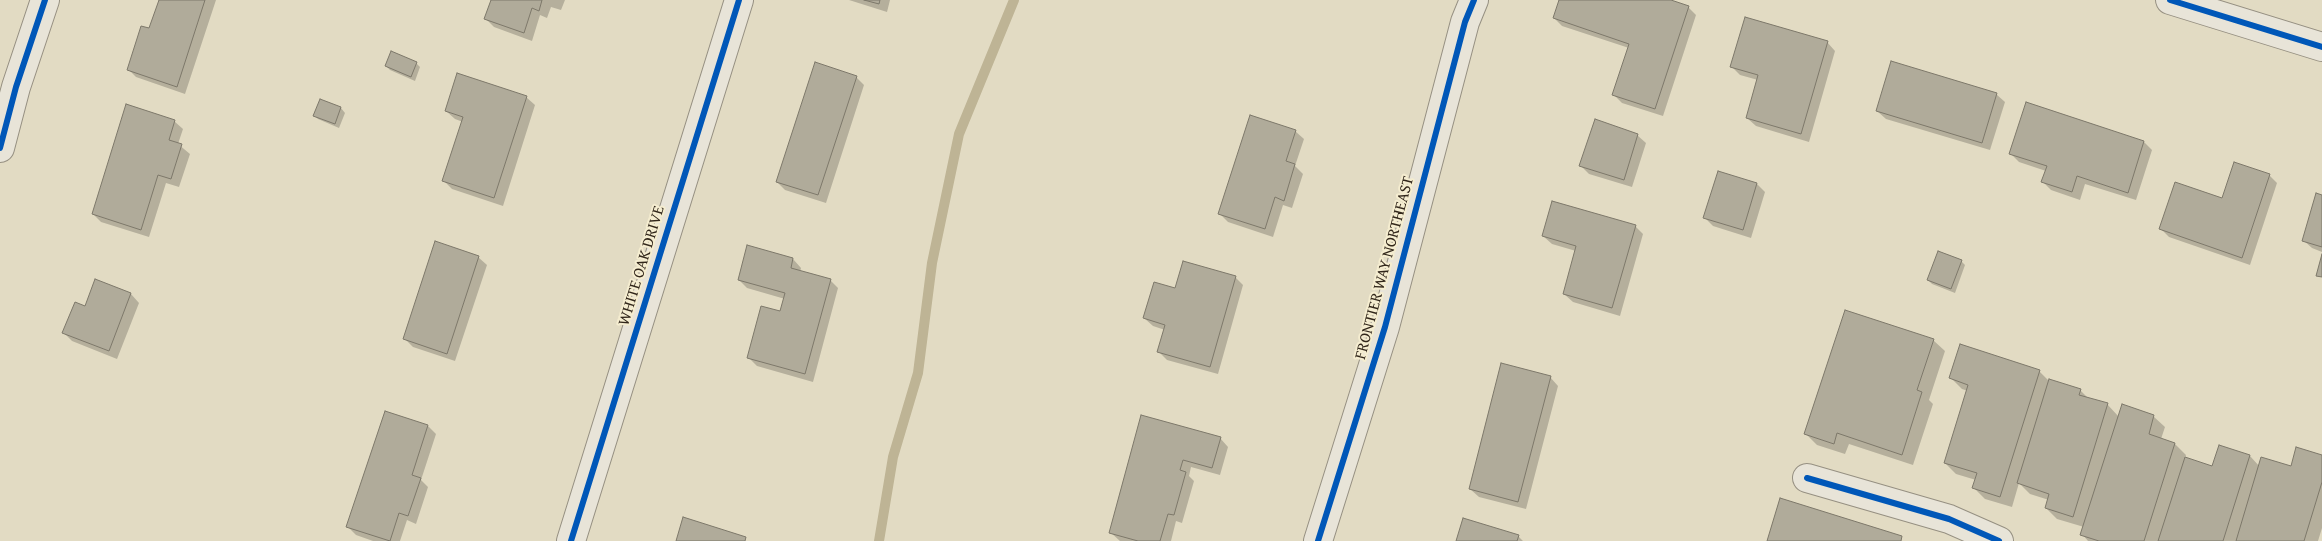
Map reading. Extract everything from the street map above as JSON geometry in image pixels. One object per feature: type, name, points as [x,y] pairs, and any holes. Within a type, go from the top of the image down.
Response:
[{"type":"street","points":[[0,148],[16,87],[45,0]]},
{"type":"street","name":"WHITE OAK DRIVE","points":[[571,541],[739,0]]},
{"type":"street","name":"FRONTIER WAY NORTHEAST","points":[[1318,541],[1385,327],[1465,22],[1474,0]]},
{"type":"street","points":[[2170,0],[2322,48]]},
{"type":"street","points":[[1807,478],[1949,519],[1962,533],[1999,541]]},
{"type":"building","points":[[159,0],[205,0],[177,87],[127,70],[141,26],[149,28]]},
{"type":"building","points":[[491,0],[542,0],[539,11],[532,8],[524,33],[484,19]]},
{"type":"building","points":[[864,0],[880,0],[879,4]]},
{"type":"building","points":[[1559,0],[1671,0],[1689,6],[1655,109],[1612,95],[1629,44],[1553,18]]},
{"type":"building","points":[[1745,17],[1828,41],[1801,134],[1746,118],[1758,75],[1730,67]]},
{"type":"building","points":[[391,51],[417,62],[411,77],[385,66]]},
{"type":"building","points":[[1891,61],[1997,93],[1982,143],[1876,111]]},
{"type":"building","points":[[815,62],[857,76],[818,195],[776,182]]},
{"type":"building","points":[[457,73],[527,96],[494,198],[442,181],[463,117],[445,111]]},
{"type":"building","points":[[320,99],[341,107],[335,124],[313,116]]},
{"type":"building","points":[[2026,102],[2144,141],[2128,193],[2077,176],[2072,192],[2041,182],[2047,166],[2009,154]]},
{"type":"building","points":[[126,104],[175,120],[169,140],[182,144],[171,179],[158,175],[141,230],[92,214]]},
{"type":"building","points":[[1250,115],[1296,130],[1286,161],[1295,164],[1284,201],[1275,197],[1265,229],[1218,214]]},
{"type":"building","points":[[1595,119],[1638,134],[1624,180],[1579,166]]},
{"type":"building","points":[[2234,162],[2270,174],[2242,258],[2159,229],[2175,182],[2222,198]]},
{"type":"building","points":[[1718,171],[1757,183],[1743,230],[1703,218]]},
{"type":"building","points":[[2316,193],[2322,195],[2322,247],[2302,241]]},
{"type":"building","points":[[1552,201],[1636,225],[1612,308],[1563,294],[1576,246],[1542,236]]},
{"type":"building","points":[[435,241],[479,256],[447,354],[403,339]]},
{"type":"building","points":[[747,245],[793,258],[791,268],[831,279],[805,374],[747,358],[761,306],[780,311],[785,293],[738,280]]},
{"type":"building","points":[[1938,251],[1962,260],[1951,289],[1927,280]]},
{"type":"building","points":[[2322,254],[2322,277],[2316,276]]},
{"type":"building","points":[[1183,261],[1236,276],[1210,367],[1157,352],[1165,325],[1143,318],[1154,282],[1175,288]]},
{"type":"building","points":[[95,279],[131,293],[109,351],[62,333],[75,302],[85,306]]},
{"type":"building","points":[[1845,310],[1934,339],[1917,390],[1922,392],[1902,455],[1837,433],[1834,444],[1804,434]]},
{"type":"building","points":[[1960,344],[2040,370],[2000,497],[1972,488],[1977,473],[1944,463],[1968,385],[1949,378]]},
{"type":"building","points":[[1501,363],[1551,376],[1518,502],[1469,489]]},
{"type":"building","points":[[2049,379],[2081,389],[2079,395],[2108,403],[2073,517],[2045,508],[2049,494],[2017,483]]},
{"type":"building","points":[[2122,404],[2154,415],[2149,434],[2175,443],[2144,541],[2099,541],[2080,535]]},
{"type":"building","points":[[385,411],[428,425],[412,475],[421,478],[408,516],[399,513],[390,541],[346,527]]},
{"type":"building","points":[[1141,415],[1221,437],[1212,468],[1183,460],[1180,470],[1186,472],[1174,515],[1168,514],[1160,541],[1138,541],[1109,533]]},
{"type":"building","points":[[2219,445],[2250,455],[2223,541],[2158,541],[2185,457],[2212,466]]},
{"type":"building","points":[[2296,447],[2322,455],[2322,482],[2304,541],[2236,541],[2261,457],[2291,466]]},
{"type":"building","points":[[1780,498],[1902,536],[1901,541],[1767,541]]},
{"type":"building","points":[[683,517],[746,537],[745,541],[676,541]]},
{"type":"building","points":[[1463,518],[1519,535],[1517,541],[1456,541]]},
{"type":"waterway","points":[[879,541],[893,457],[918,373],[932,263],[959,134],[1014,0]]},
{"type":"cycle path","points":[[0,148],[16,87],[45,0]]},
{"type":"cycle path","points":[[571,541],[739,0]]},
{"type":"cycle path","points":[[1318,541],[1385,327],[1465,22],[1474,0]]},
{"type":"cycle path","points":[[2170,0],[2322,47]]},
{"type":"cycle path","points":[[1807,478],[1949,519],[1999,541]]}]
